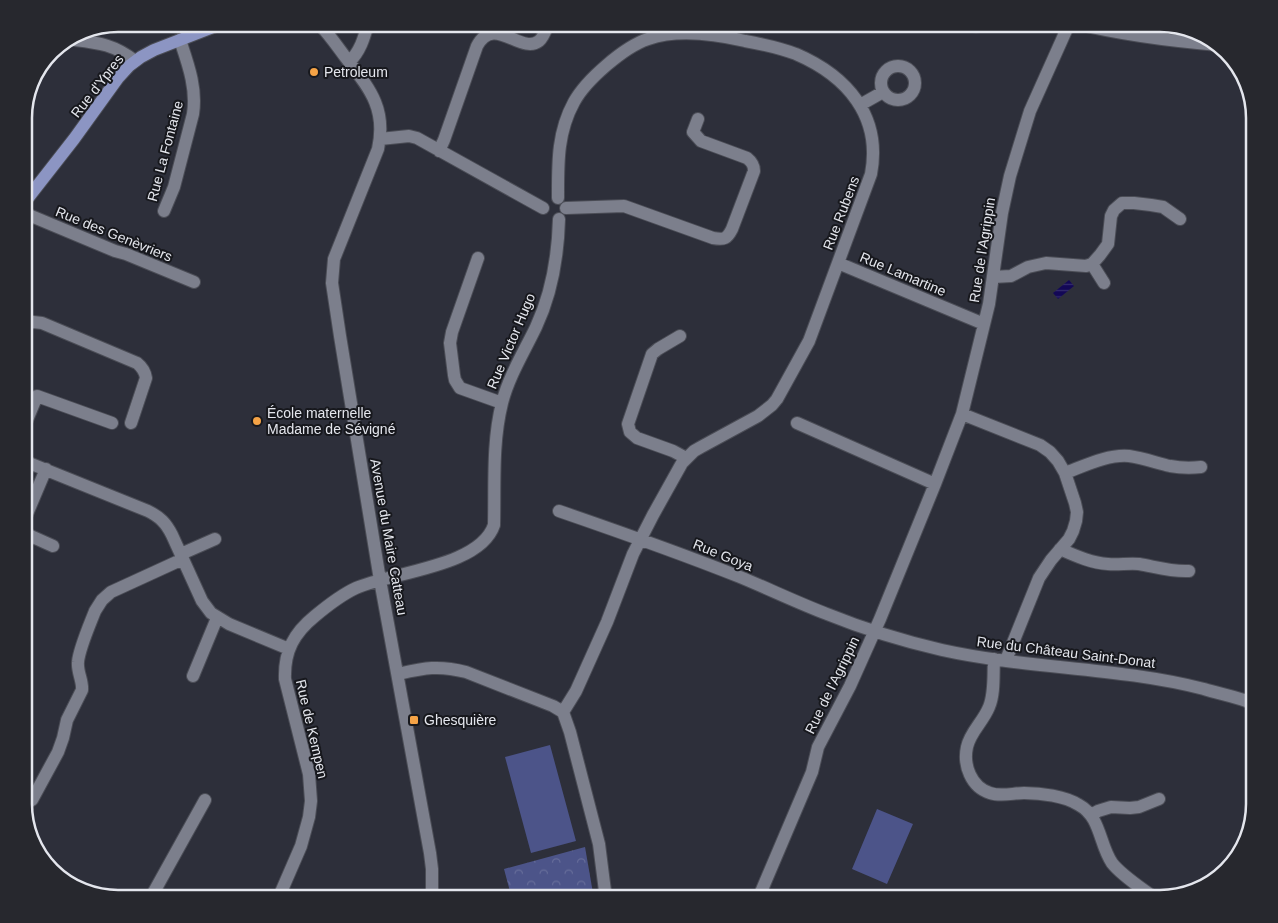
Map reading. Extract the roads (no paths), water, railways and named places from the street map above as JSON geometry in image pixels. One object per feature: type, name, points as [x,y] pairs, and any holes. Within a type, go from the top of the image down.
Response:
[{"type":"main road","name":"Rue d'Ypres","points":[[33,191],[66,150],[118,78],[135,61],[154,50],[200,32]]},
{"type":"street","name":"Avenue du Maire Catteau","points":[[325,32],[366,83],[374,98],[380,116],[381,131],[376,154],[334,260],[332,283],[380,580],[430,853],[432,890]]},
{"type":"street","points":[[349,62],[357,54],[365,32]]},
{"type":"street","points":[[439,151],[480,39],[485,35],[495,33],[526,44],[532,44],[538,42],[545,32]]},
{"type":"street","name":"Rue de l'Agrippin","points":[[762,890],[812,772],[818,747],[850,686],[935,484],[962,414],[984,324],[1010,176],[1030,110],[1065,32]]},
{"type":"street","points":[[1118,32],[1200,43]]},
{"type":"street","name":"Rue Rubens","points":[[561,208],[558,156],[566,122],[574,102],[586,84],[602,70],[632,47],[648,39],[678,34],[704,34],[736,39],[786,51],[806,59],[832,74],[850,91],[860,105],[871,131],[873,164],[868,185],[814,329],[793,371],[772,406],[758,416],[701,447],[686,458]]},
{"type":"street","name":"Rue La Fontaine","points":[[164,211],[174,187],[194,105],[194,90],[190,71],[180,40]]},
{"type":"street","points":[[82,41],[93,42],[122,51],[135,61]]},
{"type":"street","points":[[860,105],[883,92]]},
{"type":"street","points":[[380,139],[413,136],[543,208],[548,217],[552,219],[561,208],[624,206],[713,238],[726,238],[732,229],[754,171],[754,166],[752,161],[747,158],[701,141],[693,132],[698,119]]},
{"type":"street","points":[[543,208],[545,203],[554,197],[561,208]]},
{"type":"street","points":[[993,277],[1011,276],[1028,267],[1046,263],[1086,266],[1092,264],[1108,244],[1110,216],[1122,203],[1163,208],[1180,219]]},
{"type":"street","name":"Rue Victor Hugo","points":[[380,580],[451,561],[470,551],[490,535],[494,525],[496,432],[502,403],[518,363],[537,325],[547,296],[558,249],[561,208]]},
{"type":"street","name":"Rue des Genèvriers","points":[[33,217],[194,282]]},
{"type":"street","points":[[478,258],[452,332],[450,343],[454,376],[460,388],[502,403]]},
{"type":"street","name":"Rue Lamartine","points":[[838,263],[984,324]]},
{"type":"street","points":[[1092,264],[1104,283]]},
{"type":"street","points":[[33,322],[42,323],[141,366],[146,373],[146,378],[131,423]]},
{"type":"street","points":[[562,712],[576,691],[641,539],[686,458],[673,451],[637,438],[630,432],[628,424],[652,354],[680,336]]},
{"type":"street","points":[[33,406],[37,396],[112,423]]},
{"type":"street","points":[[962,414],[1040,445],[1050,452],[1065,473],[1077,512],[1073,531],[1039,578],[1000,659],[991,700],[985,716],[970,738],[967,747],[967,768],[970,776],[976,784],[991,794],[1024,793],[1062,798],[1086,809],[1096,823],[1112,863],[1145,890]]},
{"type":"street","points":[[797,423],[935,484]]},
{"type":"street","points":[[1065,473],[1106,459],[1122,456],[1170,466],[1201,467]]},
{"type":"street","points":[[33,465],[159,517],[168,527],[202,600],[211,613],[217,618],[288,649]]},
{"type":"street","points":[[33,500],[46,470]]},
{"type":"street","name":"Rue Goya","points":[[559,511],[641,539],[740,577],[825,613],[874,630]]},
{"type":"street","points":[[33,537],[53,546]]},
{"type":"street","points":[[33,798],[58,752],[67,720],[82,690],[78,668],[79,657],[99,604],[107,595],[118,588],[215,539]]},
{"type":"street","points":[[1060,549],[1086,560],[1108,564],[1132,564],[1179,572],[1189,571]]},
{"type":"street","name":"Rue de Kempen","points":[[282,890],[301,846],[308,823],[311,801],[309,774],[285,678],[284,664],[288,649],[307,622],[331,604],[354,589],[380,580]]},
{"type":"street","points":[[193,676],[217,618]]},
{"type":"street","name":"Rue du Château Saint-Donat","points":[[874,630],[941,650],[1162,680],[1193,686],[1246,701]]},
{"type":"street","points":[[398,674],[432,667],[460,670],[553,706],[562,712],[570,732],[599,844],[605,890]]},
{"type":"street","points":[[1091,815],[1111,807],[1139,807],[1160,799]]},
{"type":"street","points":[[155,890],[205,800]]},
{"type":"place","name":"Petroleum","points":[[314,72]]},
{"type":"place","name":"École maternelle Madame de Sévigné","points":[[257,421]]},
{"type":"place","name":"Ghesquière","points":[[414,720]]}]
